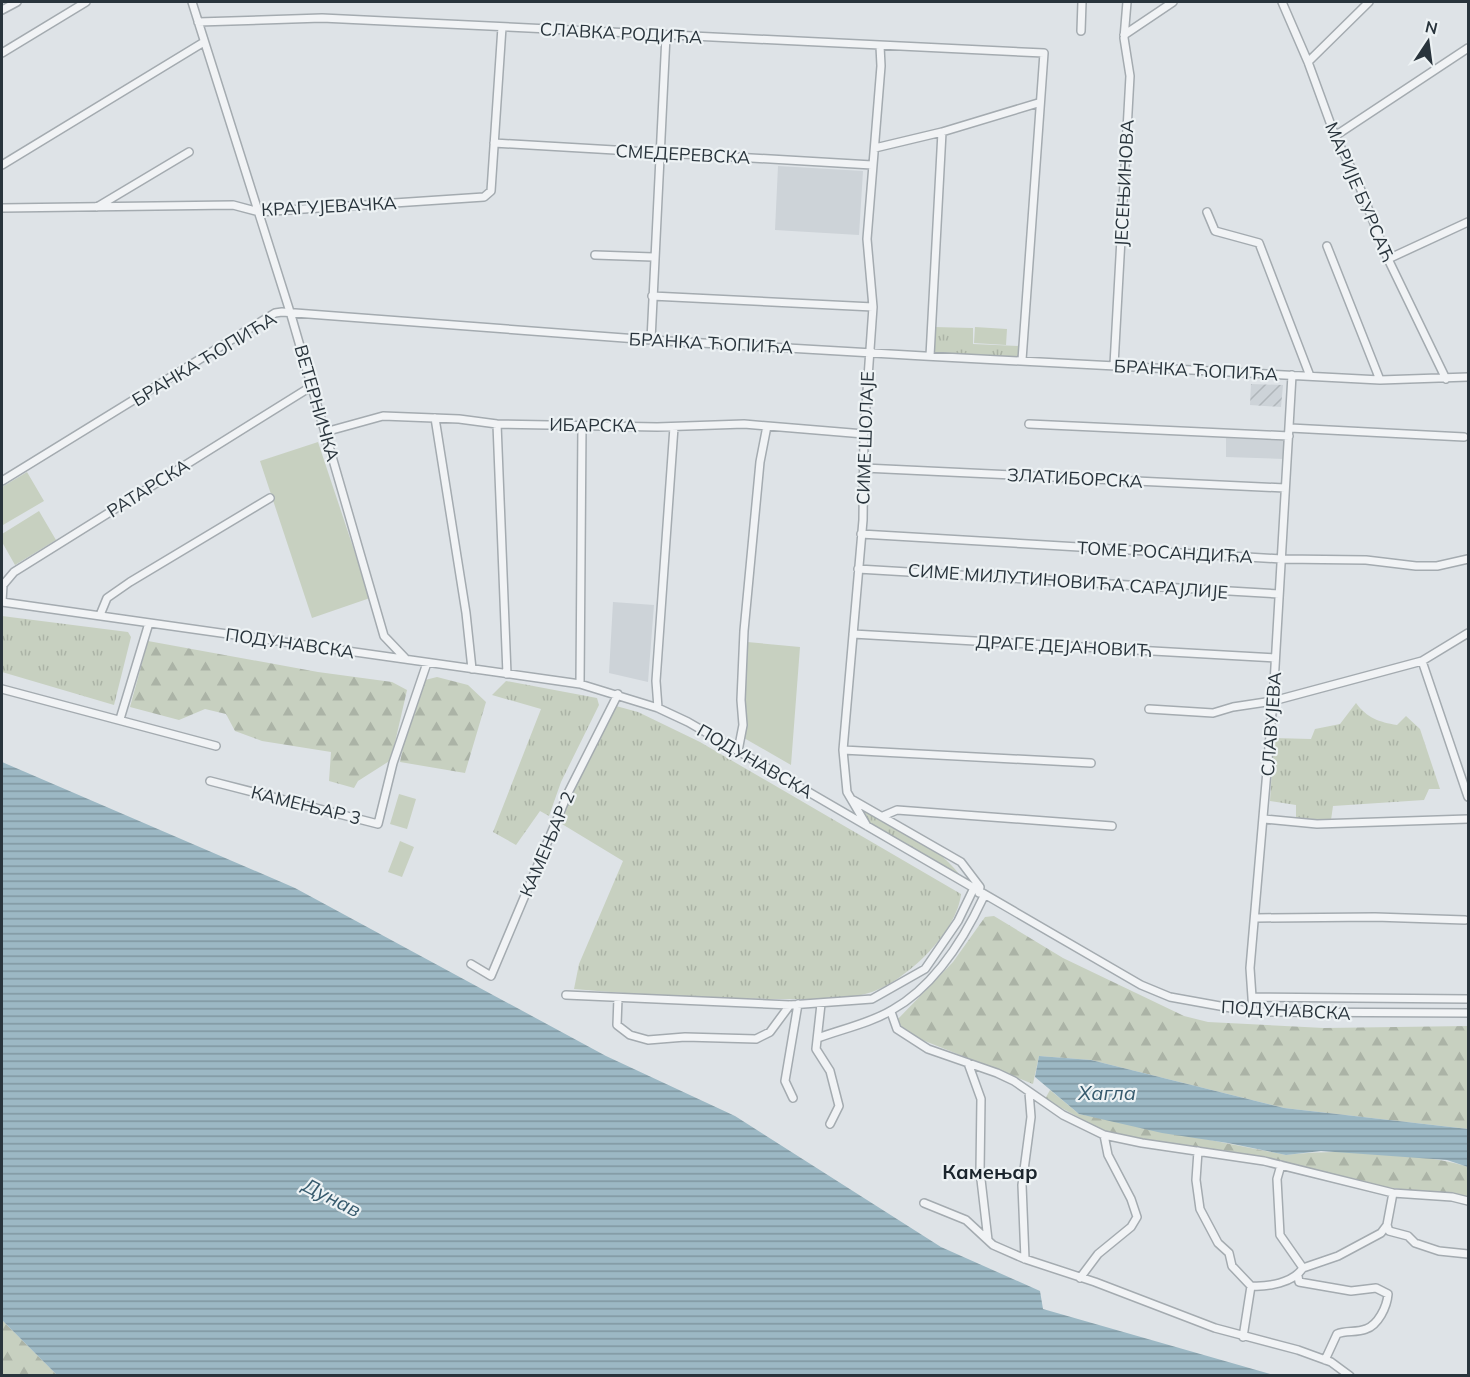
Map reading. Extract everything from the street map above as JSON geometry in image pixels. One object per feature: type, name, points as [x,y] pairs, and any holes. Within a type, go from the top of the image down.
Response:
[{"type":"street","points":[[2,10],[17,2]]},
{"type":"street","points":[[2,52],[86,2]]},
{"type":"street","name":"ВЕТЕРНИЧКА","points":[[192,2],[260,212],[384,636],[407,660]]},
{"type":"street","points":[[1081,31],[1082,2]]},
{"type":"street","name":"ЈЕСЕЊИНОВА","points":[[1114,365],[1130,76],[1124,35],[1127,2]]},
{"type":"street","points":[[1124,35],[1173,2]]},
{"type":"street","name":"МАРИЈЕ БУРСАЋ","points":[[1282,2],[1308,62],[1335,136],[1357,180],[1388,259],[1446,379]]},
{"type":"street","points":[[1308,62],[1369,2]]},
{"type":"street","name":"СЛАВКА РОДИЋА","points":[[198,22],[322,18],[1044,53],[1038,103]]},
{"type":"street","name":"КРАГУЈЕВАЧКА","points":[[2,208],[233,206],[260,212],[484,197],[491,191],[502,27]]},
{"type":"street","points":[[651,340],[653,257],[666,36]]},
{"type":"street","points":[[2,165],[204,42]]},
{"type":"street","name":"СИМЕ ШОЛАЈЕ","points":[[867,826],[847,792],[843,750],[861,534],[864,434],[873,307],[867,254],[881,66],[880,46]]},
{"type":"street","points":[[1335,136],[1468,48]]},
{"type":"street","points":[[875,148],[942,132],[1038,103],[1023,360]]},
{"type":"street","points":[[930,356],[942,132]]},
{"type":"street","name":"СМЕДЕРЕВСКА","points":[[494,143],[872,165]]},
{"type":"street","points":[[95,208],[189,152]]},
{"type":"street","points":[[1207,212],[1215,231],[1259,243],[1310,376]]},
{"type":"street","points":[[1388,259],[1468,222]]},
{"type":"street","points":[[1327,246],[1380,380]]},
{"type":"street","points":[[595,255],[653,257]]},
{"type":"street","points":[[652,296],[873,307]]},
{"type":"street","name":"БРАНКА ЋОПИЋА","points":[[2,481],[275,314],[651,340],[1380,380],[1468,377]]},
{"type":"street","name":"СЛАВУЈЕВА","points":[[1253,1012],[1250,968],[1273,701],[1292,375]]},
{"type":"street","name":"РАТАРСКА","points":[[2,602],[2,585],[14,572],[312,386]]},
{"type":"street","name":"ИБАРСКА","points":[[325,432],[374,416],[435,418],[497,424],[674,427],[717,423],[864,434]]},
{"type":"street","points":[[435,418],[472,669]]},
{"type":"street","points":[[497,424],[507,674]]},
{"type":"street","points":[[1029,424],[1464,437]]},
{"type":"street","points":[[580,684],[582,425]]},
{"type":"street","points":[[738,751],[744,725],[741,700],[744,631],[760,462],[767,426]]},
{"type":"street","points":[[658,708],[656,681],[674,427]]},
{"type":"street","name":"ЗЛАТИБОРСКА","points":[[864,468],[1285,488]]},
{"type":"street","points":[[100,615],[107,598],[130,582],[270,498]]},
{"type":"street","name":"ТОМЕ РОСАНДИЋА","points":[[861,534],[1281,559],[1366,560],[1416,566],[1437,566],[1468,559]]},
{"type":"street","name":"СИМЕ МИЛУТИНОВИЋА САРАЈЛИЈЕ","points":[[858,568],[1279,594]]},
{"type":"street","name":"ПОДУНАВСКА","points":[[2,602],[580,684],[618,694],[658,708],[738,751],[978,893],[1141,985],[1170,997],[1253,1012],[1468,1013]]},
{"type":"street","points":[[120,719],[148,623]]},
{"type":"street","points":[[1149,710],[1213,713],[1233,707],[1273,701],[1422,661],[1468,633]]},
{"type":"street","name":"ДРАГЕ ДЕЈАНОВИЋ","points":[[853,634],[1275,658]]},
{"type":"street","points":[[1422,661],[1468,797]]},
{"type":"street","name":"КАМЕЊАР 3","points":[[210,781],[378,824],[393,763],[427,663]]},
{"type":"street","points":[[2,689],[216,746]]},
{"type":"street","name":"КАМЕЊАР 2","points":[[471,964],[491,976],[569,790],[618,694]]},
{"type":"street","points":[[843,750],[1091,763]]},
{"type":"street","points":[[818,1038],[891,1012],[910,999],[952,955],[964,937],[980,887],[961,862],[853,800]]},
{"type":"street","points":[[883,816],[897,810],[1112,826]]},
{"type":"street","points":[[1264,819],[1317,824],[1468,819]]},
{"type":"street","points":[[566,996],[794,1004],[872,999],[925,969],[978,893]]},
{"type":"street","points":[[1256,918],[1375,917],[1465,920]]},
{"type":"street","points":[[1252,997],[1468,999]]},
{"type":"street","points":[[618,998],[617,1025],[630,1035],[648,1040],[685,1037],[756,1039],[770,1032],[794,1004]]},
{"type":"street","points":[[793,1098],[784,1081],[794,1004]]},
{"type":"street","points":[[821,1004],[816,1049],[830,1071],[839,1106],[830,1124]]},
{"type":"street","points":[[891,1012],[897,1029],[916,1042],[949,1058],[997,1073],[1063,1115],[1104,1135],[1126,1141],[1198,1150],[1281,1165],[1393,1193],[1452,1197],[1468,1201]]},
{"type":"street","points":[[968,1063],[981,1099],[980,1160],[988,1240]]},
{"type":"street","points":[[1024,1259],[1026,1244],[1022,1185],[1031,1117],[1029,1092]]},
{"type":"street","points":[[1080,1278],[1098,1254],[1131,1227],[1137,1217],[1131,1199],[1108,1155],[1104,1135]]},
{"type":"street","points":[[1198,1150],[1196,1180],[1200,1209],[1218,1243],[1230,1253],[1232,1266],[1251,1286],[1269,1286],[1298,1276],[1303,1268],[1370,1240],[1387,1225]]},
{"type":"street","points":[[1281,1165],[1277,1179],[1280,1234],[1303,1268]]},
{"type":"street","points":[[1393,1193],[1387,1225],[1389,1231],[1408,1236],[1415,1243],[1439,1251],[1468,1254]]},
{"type":"street","points":[[924,1203],[966,1220],[988,1240],[1024,1259],[1243,1336],[1298,1350],[1325,1360],[1350,1376]]},
{"type":"street","points":[[1298,1276],[1299,1282],[1312,1286],[1351,1291],[1376,1288],[1388,1294],[1386,1308],[1372,1326],[1364,1330],[1338,1334],[1325,1360]]},
{"type":"street","points":[[1243,1336],[1251,1286]]},
{"type":"shaded area","points":[[778,166],[863,171],[859,235],[775,230]]},
{"type":"shaded area","points":[[1251,384],[1283,385],[1281,407],[1250,405]]},
{"type":"shaded area","points":[[1226,438],[1285,441],[1284,459],[1226,457]]},
{"type":"shaded area","points":[[613,602],[654,605],[648,682],[609,673]]},
{"type":"green space","points":[[934,327],[973,328],[973,344],[1021,346],[1020,357],[933,353]]},
{"type":"green space","points":[[975,327],[1007,329],[1006,345],[974,343]]},
{"type":"green space","points":[[318,442],[370,598],[312,618],[260,461]]},
{"type":"green space","points":[[27,472],[44,501],[3,525],[2,487]]},
{"type":"green space","points":[[39,511],[56,540],[15,565],[2,542],[2,534]]},
{"type":"green space","points":[[2,616],[128,632],[131,637],[114,705],[2,672]]},
{"type":"green space","points":[[148,641],[318,672],[392,682],[407,690],[391,760],[358,781],[354,788],[329,781],[331,752],[262,741],[235,731],[226,714],[205,709],[179,720],[130,707]]},
{"type":"green space","points":[[747,642],[800,647],[791,765],[744,738],[747,724],[744,700]]},
{"type":"green space","points":[[437,677],[468,685],[486,702],[465,773],[400,762],[417,682]]},
{"type":"green space","points":[[506,681],[597,698],[599,705],[561,782],[549,816],[540,811],[516,845],[493,832],[541,709],[492,695]]},
{"type":"green space","points":[[1356,703],[1369,716],[1379,721],[1397,725],[1406,716],[1420,729],[1440,789],[1429,789],[1424,800],[1333,806],[1331,820],[1296,818],[1296,805],[1270,801],[1274,738],[1311,739],[1315,729],[1340,724]]},
{"type":"green space","points":[[616,706],[638,712],[700,742],[961,894],[950,924],[940,939],[914,966],[886,986],[861,995],[837,999],[726,998],[574,989],[579,964],[623,861],[557,821],[599,732]]},
{"type":"green space","points":[[399,794],[416,799],[407,829],[390,824]]},
{"type":"green space","points":[[857,805],[916,837],[943,857],[965,882],[865,821]]},
{"type":"green space","points":[[400,841],[414,847],[402,877],[388,872]]},
{"type":"green space","points":[[994,916],[1063,958],[1184,1016],[1208,1022],[1324,1028],[1468,1026],[1468,1129],[1284,1108],[1091,1060],[1039,1056],[1033,1084],[907,1034],[897,1020],[953,962],[985,917]]},
{"type":"green space","points":[[1050,1090],[1079,1114],[1286,1155],[1328,1152],[1378,1153],[1449,1162],[1468,1167],[1468,1198],[1379,1186],[1262,1157],[1134,1138],[1102,1130],[1045,1099]]},
{"type":"green space","points":[[2,1320],[57,1375],[2,1375]]},
{"type":"water","name":"Дунав","points":[[2,762],[295,888],[606,1056],[735,1116],[941,1247],[1040,1291],[1043,1309],[1274,1375],[57,1375],[2,1320]]},
{"type":"water","name":"Хагла","points":[[1039,1056],[1091,1060],[1284,1108],[1468,1129],[1468,1167],[1447,1160],[1321,1151],[1286,1155],[1162,1133],[1079,1114],[1035,1077]]},
{"type":"district","name":"Камењар","points":[[990,1171]]}]
